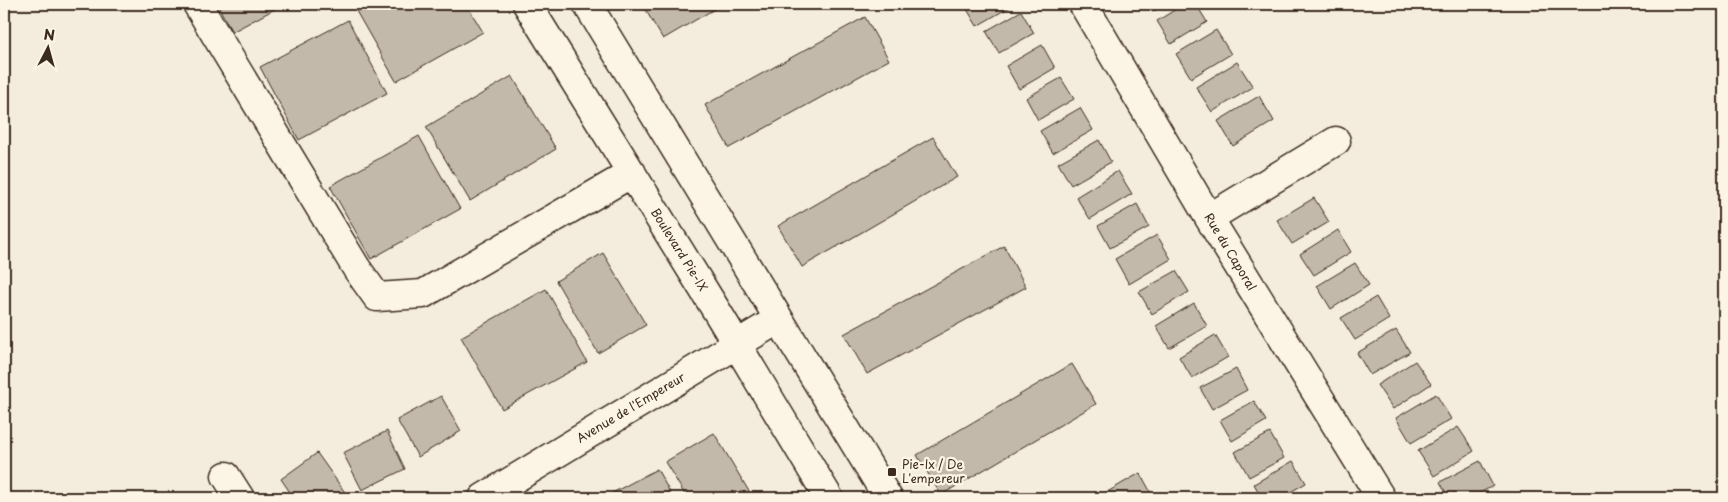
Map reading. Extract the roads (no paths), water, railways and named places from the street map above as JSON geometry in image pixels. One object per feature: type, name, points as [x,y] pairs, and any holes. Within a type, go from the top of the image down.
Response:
[{"type":"street","points":[[196,4],[377,298],[423,294],[632,173]]},
{"type":"street","name":"Boulevard Pie-IX","points":[[527,4],[737,344],[829,498]]},
{"type":"street","points":[[586,4],[888,498]]},
{"type":"street","name":"Rue du Caporal","points":[[1083,4],[1209,218],[1381,498]]},
{"type":"street","points":[[1209,218],[1336,141]]},
{"type":"street","name":"Avenue de l'Empereur","points":[[483,498],[780,319]]},
{"type":"place","name":"Pie-Ix / De L'empereur","points":[[892,472]]}]
